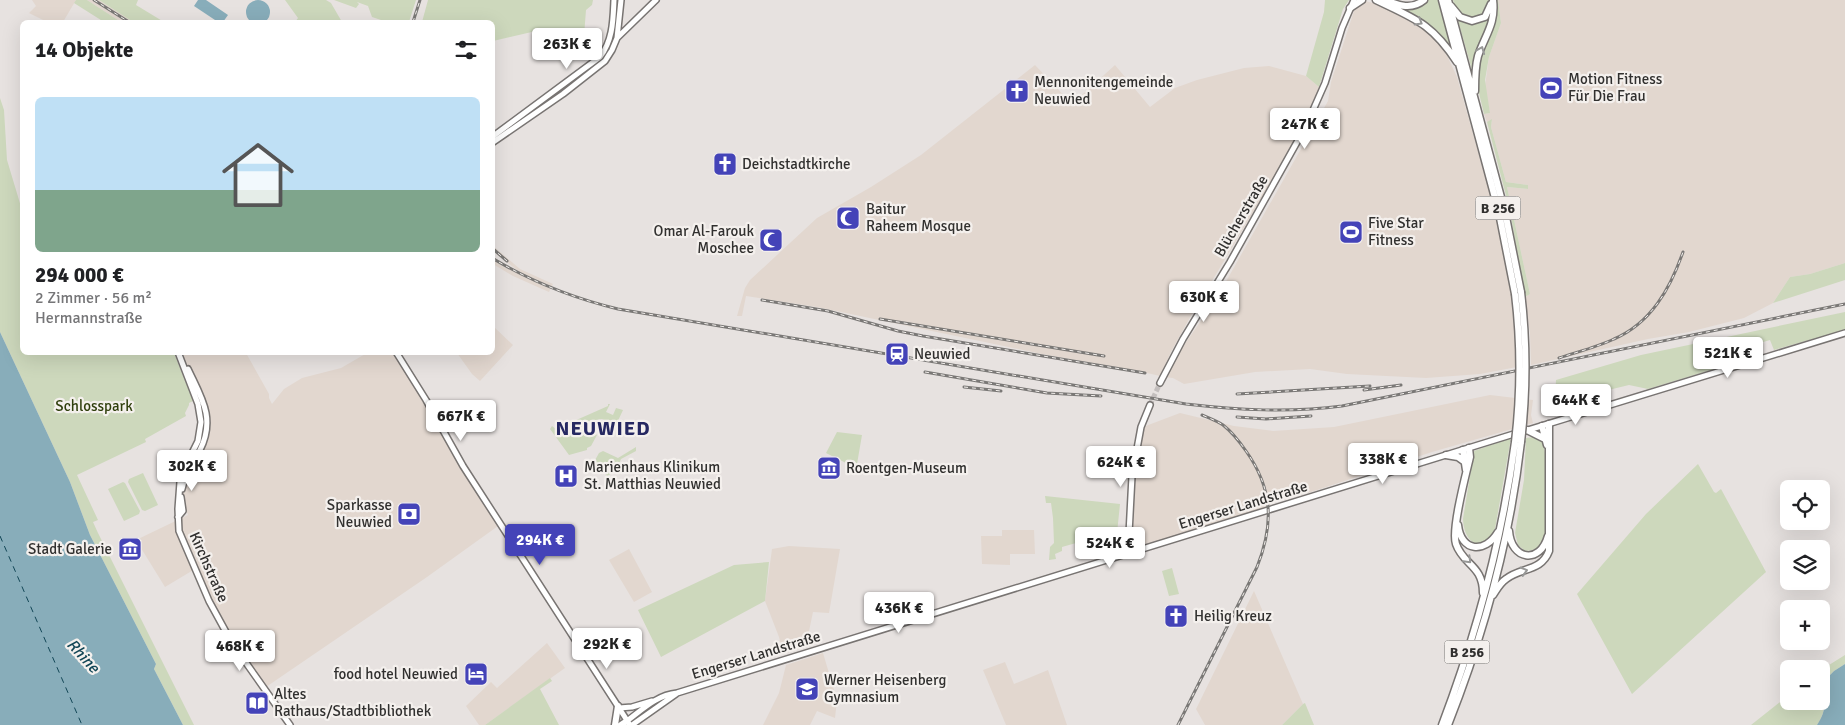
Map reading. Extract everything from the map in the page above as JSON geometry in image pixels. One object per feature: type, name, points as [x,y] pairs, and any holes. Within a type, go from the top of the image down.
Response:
[{"type":"highway","points":[[1350,8],[1362,0]]},
{"type":"highway","points":[[1376,0],[1411,17],[1432,31],[1446,46],[1460,68]]},
{"type":"highway","points":[[1386,0],[1398,5],[1408,6],[1416,5],[1424,0]]},
{"type":"highway","name":"B 256","points":[[1442,0],[1460,68],[1476,114],[1518,293],[1520,336],[1518,442],[1505,524],[1462,691],[1448,725]]},
{"type":"highway","points":[[1449,1],[1460,16],[1472,21],[1485,17],[1490,10],[1492,0]]},
{"type":"highway","points":[[1474,98],[1477,60],[1494,15],[1492,0]]},
{"type":"highway","name":"B 256","points":[[1449,1],[1474,98],[1476,114]]},
{"type":"highway","points":[[1546,425],[1545,439],[1549,451]]},
{"type":"highway","points":[[1486,602],[1506,578],[1536,568],[1546,559],[1550,547],[1550,522],[1549,451],[1546,425]]},
{"type":"highway","points":[[1527,430],[1545,439]]},
{"type":"highway","points":[[1466,449],[1466,473]]},
{"type":"highway","points":[[1466,449],[1470,457],[1454,531],[1456,544],[1460,552],[1480,575],[1486,602]]},
{"type":"highway","points":[[1446,455],[1458,457],[1465,462]]},
{"type":"highway","points":[[1458,518],[1461,537],[1466,543],[1477,548],[1491,542],[1505,524]]},
{"type":"highway","points":[[1505,524],[1513,548],[1519,553],[1530,555],[1538,553],[1546,545],[1550,522]]},
{"type":"highway","name":"B 256","points":[[1442,725],[1486,602]]},
{"type":"highway","points":[[615,725],[619,707]]},
{"type":"street","points":[[495,136],[597,60],[607,46],[612,28],[614,0]]},
{"type":"street","points":[[495,141],[594,71],[608,57],[617,38],[621,0]]},
{"type":"street","points":[[617,38],[656,0]]},
{"type":"street","name":"Blücherstraße","points":[[1160,384],[1183,339],[1230,262],[1306,126],[1328,76],[1342,28],[1354,0]]},
{"type":"street","points":[[612,28],[619,23],[634,20]]},
{"type":"street","name":"Engerser Landstraße","points":[[628,724],[655,700],[668,694],[677,693],[1845,333]]},
{"type":"street","name":"Kirchstraße","points":[[180,355],[204,403],[207,421],[202,444],[183,483],[181,500],[183,511],[178,517],[179,532],[206,595],[232,643],[290,725]]},
{"type":"street","points":[[398,355],[463,466],[523,556],[539,586],[619,707],[628,724]]},
{"type":"street","points":[[1128,553],[1132,476],[1141,427],[1150,405]]},
{"type":"street","name":"Engerser Landstraße","points":[[628,724],[677,693]]},
{"type":"street","points":[[619,707],[632,707],[655,700]]},
{"type":"shaded area","points":[[32,0],[76,0],[64,20],[43,20],[29,13],[36,6]]},
{"type":"shaded area","points":[[87,0],[99,0],[130,20],[118,20]]},
{"type":"shaded area","points":[[1498,0],[1845,0],[1845,263],[1810,274],[1790,277],[1773,303],[1744,318],[1689,332],[1648,339],[1531,365],[1530,334],[1525,297],[1530,294],[1507,187],[1528,189],[1528,185],[1506,182],[1491,127],[1492,120],[1487,122],[1484,114],[1490,113],[1485,86],[1489,57],[1501,23]]},
{"type":"shaded area","points":[[1365,1],[1381,5],[1428,32],[1443,47],[1457,77],[1498,223],[1512,296],[1517,338],[1517,367],[1480,374],[1426,378],[1347,374],[1310,369],[1255,372],[1184,384],[1173,378],[1164,377],[1215,301],[1328,101],[1331,82],[1354,11]]},
{"type":"shaded area","points":[[1035,65],[1072,104],[1115,65],[1150,107],[1175,88],[1197,80],[1244,68],[1269,66],[1306,76],[1319,87],[1279,169],[1188,321],[1160,376],[1042,354],[817,307],[746,296],[742,316],[737,316],[745,288],[750,280],[817,218],[921,155]]},
{"type":"shaded area","points":[[495,248],[520,269],[553,284],[549,292],[513,276],[495,265],[495,258],[518,271],[495,253]]},
{"type":"shaded area","points":[[495,328],[513,345],[480,381],[472,374],[458,355],[495,355]]},
{"type":"shaded area","points":[[183,355],[247,355],[269,394],[272,404],[284,389],[302,378],[341,368],[364,355],[394,355],[400,360],[498,526],[266,687],[232,641],[195,569],[165,587],[136,540],[188,515],[182,499],[183,489],[198,457],[208,420]]},
{"type":"shaded area","points":[[1490,395],[1533,400],[1531,415],[1533,423],[1432,452],[1308,493],[1277,500],[1262,510],[1138,547],[1134,546],[1131,507],[1143,427],[1180,413],[1234,426],[1273,431],[1334,427]]},
{"type":"shaded area","points":[[1002,530],[1034,530],[1035,554],[1010,554],[1010,565],[982,564],[981,536],[1002,536]]},
{"type":"shaded area","points":[[789,546],[840,549],[829,613],[813,612],[808,636],[802,641],[802,648],[783,654],[779,637],[765,601],[772,549]]},
{"type":"shaded area","points":[[629,549],[652,592],[634,602],[609,560]]},
{"type":"shaded area","points":[[1254,591],[1303,704],[1282,725],[1205,725],[1196,709]]},
{"type":"shaded area","points":[[547,643],[565,668],[485,725],[479,725],[466,706],[491,682],[497,688]]},
{"type":"shaded area","name":"Werner Heisenberg Gymnasium","points":[[823,653],[837,700],[835,718],[817,711],[810,725],[763,725],[779,693],[786,665]]},
{"type":"shaded area","points":[[1005,662],[1014,684],[1048,670],[1067,725],[1006,725],[983,670]]},
{"type":"green space","points":[[76,0],[87,0],[118,20],[101,20],[74,3]]},
{"type":"green space","points":[[99,0],[138,0],[136,5],[161,20],[130,20]]},
{"type":"green space","points":[[285,0],[326,0],[331,3],[341,20],[296,20],[298,18]]},
{"type":"green space","points":[[334,0],[416,0],[410,20],[381,20],[372,17],[368,6],[357,2],[359,4],[356,8]]},
{"type":"green space","points":[[428,0],[593,0],[592,5],[586,10],[584,36],[551,59],[536,31],[495,41],[495,20],[423,20]]},
{"type":"green space","points":[[1325,0],[1349,0],[1343,9],[1319,87],[1306,76],[1324,12]]},
{"type":"green space","points":[[1427,0],[1439,0],[1453,53],[1404,12],[1405,8]]},
{"type":"green space","points":[[1453,0],[1489,0],[1486,11],[1477,19],[1462,16],[1455,7]]},
{"type":"green space","points":[[1495,0],[1498,0],[1501,23],[1489,57],[1485,80],[1490,113],[1484,114],[1478,89],[1478,66],[1484,46],[1495,23]]},
{"type":"green space","points":[[1491,10],[1493,11],[1474,77],[1457,17],[1476,23],[1488,17]]},
{"type":"green space","name":"Schlosspark","points":[[0,98],[4,110],[7,160],[20,203],[20,355],[175,355],[193,401],[189,403],[185,413],[186,416],[145,439],[146,442],[77,475],[98,520],[93,522],[98,533],[194,725],[183,725],[154,669],[156,664],[90,535],[70,482],[0,332]]},
{"type":"green space","points":[[1492,119],[1491,127],[1506,182],[1528,185],[1528,189],[1507,187],[1530,294],[1525,297],[1510,211],[1487,122]]},
{"type":"green space","points":[[1845,263],[1845,280],[1773,303],[1790,277],[1810,274]]},
{"type":"green space","points":[[1845,312],[1845,330],[1774,350],[1770,340],[1753,345],[1757,356],[1648,389],[1629,385],[1559,402],[1555,398],[1556,380],[1641,355]]},
{"type":"green space","points":[[610,404],[606,412],[613,415],[616,408],[623,410],[616,425],[602,419],[589,421],[587,423],[589,431],[597,435],[591,446],[587,450],[569,455],[550,429],[552,426],[556,429],[608,406]]},
{"type":"green space","points":[[837,432],[862,435],[857,464],[852,466],[826,453]]},
{"type":"green space","points":[[1533,437],[1543,441],[1547,465],[1547,535],[1539,547],[1525,551],[1518,545],[1515,533],[1524,480],[1526,438]]},
{"type":"green space","points":[[1511,438],[1495,529],[1485,542],[1475,543],[1467,535],[1463,519],[1474,451]]},
{"type":"green space","points":[[636,447],[636,451],[621,459],[616,471],[607,476],[597,464],[588,468],[585,463],[589,460],[594,462],[599,453],[603,451],[618,458]]},
{"type":"green space","points":[[1698,464],[1714,492],[1716,493],[1721,489],[1766,572],[1632,694],[1577,594],[1646,514]]},
{"type":"green space","points":[[143,473],[158,505],[145,511],[142,510],[128,482],[129,479]]},
{"type":"green space","points":[[123,482],[140,511],[139,514],[124,521],[108,489]]},
{"type":"green space","points":[[1045,496],[1120,504],[1116,543],[1104,548],[1099,543],[1092,545],[1090,539],[1062,547],[1062,551],[1055,554],[1056,559],[1049,560],[1050,547],[1054,543],[1053,518],[1051,503],[1046,503]]},
{"type":"green space","points":[[769,562],[765,601],[661,657],[638,610],[734,565]]},
{"type":"green space","points":[[1172,568],[1179,594],[1169,596],[1162,571]]},
{"type":"green space","points":[[1845,655],[1845,664],[1830,675],[1830,664]]},
{"type":"green space","points":[[550,678],[552,681],[540,689],[559,725],[485,725]]},
{"type":"green space","points":[[1780,702],[1780,710],[1824,710],[1817,725],[1751,725]]},
{"type":"green space","points":[[1305,703],[1314,725],[1282,725],[1303,704]]},
{"type":"water","points":[[198,0],[206,0],[228,15],[224,20],[215,20],[194,6]]},
{"type":"water","points":[[253,1],[263,1],[269,7],[269,17],[266,20],[250,20],[247,17],[247,7]]},
{"type":"water","name":"Rhine","points":[[0,332],[70,482],[90,535],[156,664],[154,669],[183,725],[0,725]]},
{"type":"water","points":[[1845,664],[1845,725],[1817,725],[1824,710],[1830,710],[1830,675]]},
{"type":"ferry route","points":[[0,536],[82,725]]},
{"type":"tunnel","points":[[1150,405],[1160,383]]},
{"type":"railway","points":[[94,0],[126,20]]},
{"type":"railway","points":[[414,20],[420,0]]},
{"type":"railway","points":[[495,251],[507,261]]},
{"type":"railway","points":[[1559,358],[1607,342],[1639,324],[1665,292],[1683,252]]},
{"type":"railway","points":[[495,260],[522,275],[553,288],[585,300],[618,309],[1186,404],[1264,410],[1342,406],[1845,304]]},
{"type":"railway","points":[[762,300],[828,311],[898,331],[923,336],[1145,373]]},
{"type":"railway","points":[[880,319],[1104,356]]},
{"type":"railway","points":[[925,372],[1047,393],[1101,396]]},
{"type":"railway","points":[[1364,390],[1401,385]]},
{"type":"railway","points":[[1237,394],[1370,386]]},
{"type":"railway","points":[[964,387],[1001,391]]},
{"type":"railway","points":[[1178,725],[1257,567],[1263,551],[1268,521],[1266,493],[1255,465],[1241,444],[1229,431],[1221,424],[1202,415]]},
{"type":"railway","points":[[1237,417],[1266,419],[1311,416]]},
{"type":"place","name":"Motion Fitness Für Die Frau","points":[[1551,88]]},
{"type":"place","name":"Mennonitengemeinde Neuwied","points":[[1017,91]]},
{"type":"place","name":"Deichstadtkirche","points":[[725,164]]},
{"type":"place","name":"Baitur Raheem Mosque","points":[[848,218]]},
{"type":"place","name":"Five Star Fitness","points":[[1351,232]]},
{"type":"place","name":"Omar Al-Farouk Moschee","points":[[771,240]]},
{"type":"place","name":"Neuwied","points":[[897,354]]},
{"type":"place","name":"Roentgen-Museum","points":[[829,468]]},
{"type":"place","name":"Marienhaus Klinikum St. Matthias Neuwied","points":[[566,476]]},
{"type":"place","name":"Sparkasse Neuwied","points":[[409,514]]},
{"type":"place","name":"Stadt Galerie","points":[[130,549]]},
{"type":"place","name":"Heilig Kreuz","points":[[1176,616]]},
{"type":"place","name":"food hotel Neuwied","points":[[476,674]]},
{"type":"place","name":"Werner Heisenberg Gymnasium","points":[[807,689]]},
{"type":"place","name":"Altes Rathaus/Stadtbibliothek","points":[[257,703]]},
{"type":"district","name":"NEUWIED","points":[[603,428]]}]
